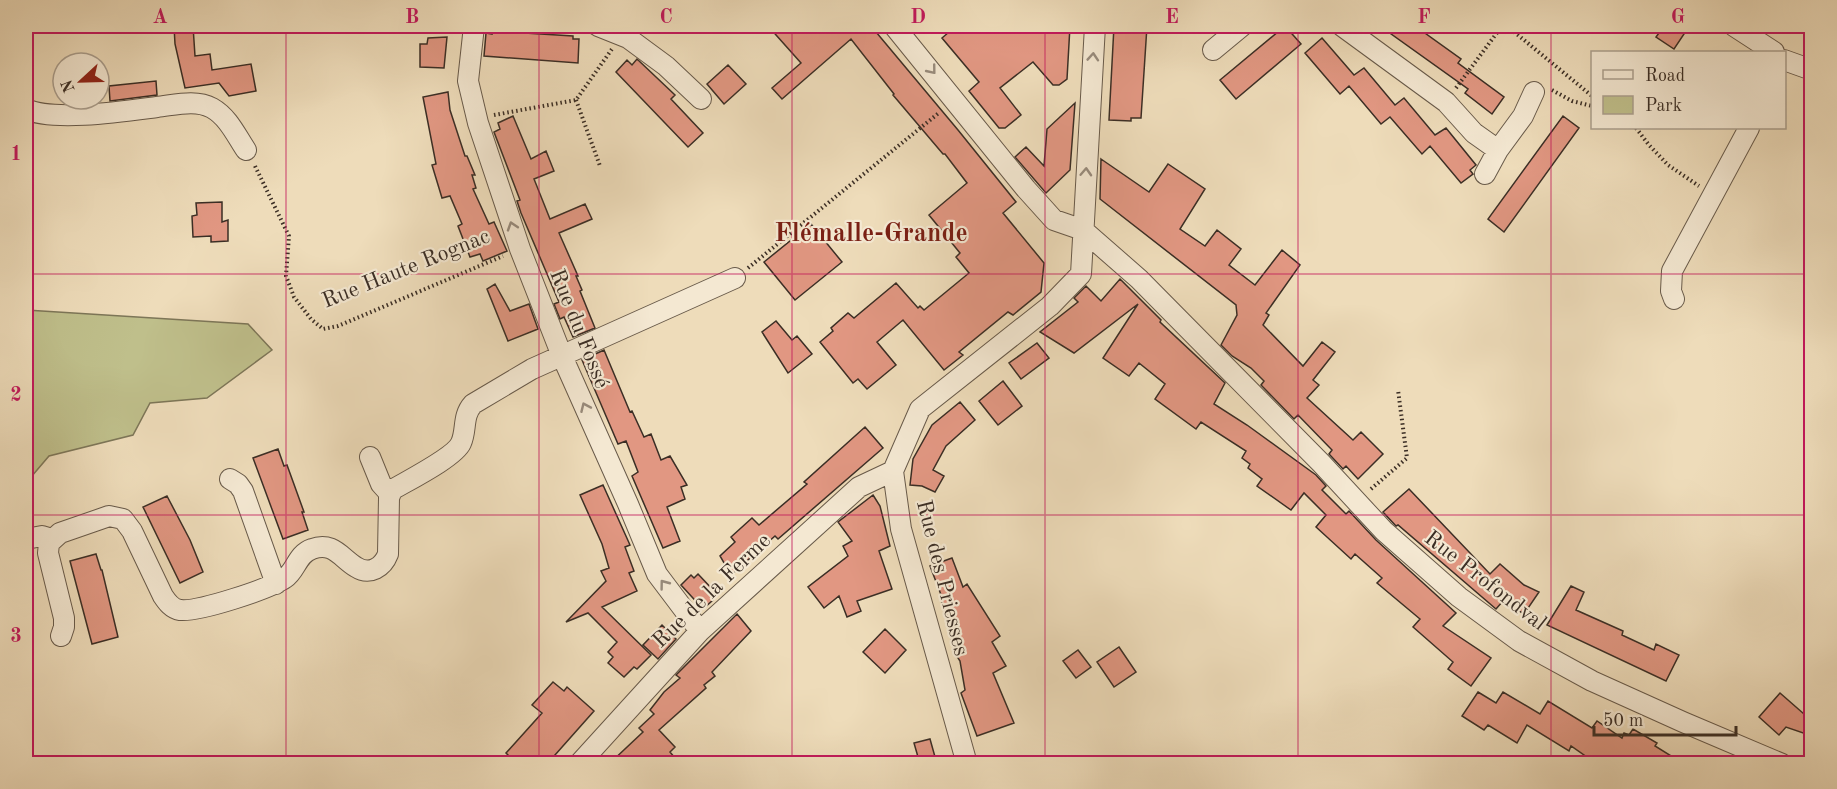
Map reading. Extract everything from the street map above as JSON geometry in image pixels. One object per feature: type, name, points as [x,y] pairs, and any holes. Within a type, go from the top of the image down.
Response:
[{"type":"street","name":"Rue du Fossé","points":[[474,26],[468,81],[477,118],[520,249],[562,356],[657,574],[700,631]]},
{"type":"street","points":[[598,26],[628,38],[666,66],[701,99]]},
{"type":"street","name":"Rue des Priesses","points":[[967,764],[901,529],[894,471],[920,410],[1050,306],[1081,274],[1095,26]]},
{"type":"street","points":[[1213,50],[1242,26]]},
{"type":"street","points":[[1342,26],[1446,102],[1474,133],[1498,150]]},
{"type":"street","points":[[1734,26],[1770,51]]},
{"type":"street","points":[[905,29],[955,100],[1026,189],[1054,220],[1083,230]]},
{"type":"street","points":[[1786,60],[1812,70]]},
{"type":"street","points":[[1485,174],[1498,150],[1523,116],[1534,92]]},
{"type":"street","points":[[26,109],[42,114],[77,114],[199,104],[210,107],[225,118],[246,150]]},
{"type":"street","points":[[1674,299],[1671,291],[1672,271],[1748,129]]},
{"type":"street","name":"Rue Profondval","points":[[1083,230],[1139,279],[1321,463],[1384,531],[1459,597],[1519,641],[1592,681],[1782,764]]},
{"type":"street","points":[[61,636],[64,618],[48,553],[52,539],[60,533],[109,516],[123,519],[132,531],[163,596],[169,604],[182,610],[219,603],[276,584],[290,575],[302,555],[318,547],[333,549],[361,570],[374,570],[381,566],[388,554],[388,509],[392,490],[457,449],[463,436],[467,410],[473,404],[532,369],[735,278]]},
{"type":"street","points":[[370,457],[381,484],[390,494]]},
{"type":"street","name":"Rue de la Ferme","points":[[579,764],[700,631],[859,487],[894,471]]},
{"type":"street","points":[[230,479],[243,491],[276,584]]},
{"type":"street","points":[[26,539],[42,536],[52,539]]},
{"type":"path","points":[[1446,102],[1502,26]]},
{"type":"path","points":[[1507,26],[1591,94]]},
{"type":"path","points":[[477,118],[576,100],[621,36]]},
{"type":"path","points":[[576,100],[600,166]]},
{"type":"path","points":[[735,278],[955,100]]},
{"type":"path","points":[[1572,101],[1591,105]]},
{"type":"path","points":[[1637,129],[1668,165],[1713,194]]},
{"type":"path","name":"Rue Haute Rognac","points":[[246,150],[289,236],[286,276],[294,297],[311,319],[323,329],[338,326],[520,249]]},
{"type":"path","points":[[1357,502],[1407,458],[1398,390]]},
{"type":"green space","points":[[26,310],[248,324],[272,350],[207,398],[150,403],[133,435],[49,456],[26,483]]},
{"type":"building","points":[[174,26],[193,26],[195,56],[210,54],[212,70],[251,64],[256,91],[229,96],[219,83],[185,88],[175,44]]},
{"type":"building","points":[[768,26],[871,26],[1016,202],[1003,213],[1044,263],[1041,292],[1013,315],[1008,312],[959,352],[963,355],[944,370],[903,320],[877,342],[896,365],[867,389],[858,379],[853,383],[820,342],[833,331],[831,328],[848,313],[854,318],[896,283],[918,308],[920,306],[924,310],[969,273],[956,257],[960,253],[929,215],[967,183],[945,154],[893,95],[851,39],[782,99],[772,88],[801,63]]},
{"type":"building","points":[[956,26],[1070,26],[1067,79],[1059,85],[1053,85],[1033,62],[1000,88],[1021,115],[1005,128],[999,128],[969,91],[979,82],[942,38]]},
{"type":"building","points":[[1114,26],[1147,26],[1141,118],[1131,118],[1131,121],[1109,120]]},
{"type":"building","points":[[1285,26],[1301,44],[1236,99],[1220,80]]},
{"type":"building","points":[[1380,26],[1415,26],[1461,59],[1458,63],[1504,97],[1492,114],[1465,93],[1468,89]]},
{"type":"building","points":[[1664,26],[1678,26],[1686,31],[1674,49],[1656,37]]},
{"type":"building","points":[[492,31],[573,36],[573,39],[579,39],[578,63],[484,56],[486,33],[492,34]]},
{"type":"building","points":[[447,37],[444,68],[420,67],[420,44],[427,44],[428,38]]},
{"type":"building","points":[[1322,38],[1354,75],[1364,68],[1395,105],[1404,98],[1435,135],[1446,128],[1476,165],[1470,170],[1473,174],[1461,183],[1430,146],[1422,154],[1390,117],[1381,124],[1349,86],[1340,94],[1305,53]]},
{"type":"building","points":[[637,59],[675,95],[671,99],[703,133],[688,147],[616,72],[627,60],[632,65]]},
{"type":"building","points":[[728,65],[746,84],[724,104],[707,84]]},
{"type":"building","points":[[156,81],[157,95],[111,101],[111,86]]},
{"type":"building","points":[[448,92],[450,110],[465,156],[475,175],[472,175],[476,188],[473,189],[489,224],[494,222],[507,251],[483,261],[480,254],[470,257],[458,226],[462,224],[450,196],[442,198],[432,165],[436,164],[423,97]]},
{"type":"building","points":[[1075,103],[1070,170],[1046,193],[1015,157],[1026,147],[1044,166],[1047,129]]},
{"type":"building","points":[[513,116],[531,159],[546,151],[554,171],[534,179],[550,219],[585,204],[592,219],[559,233],[578,276],[576,276],[582,290],[580,291],[595,328],[573,337],[564,317],[560,319],[554,304],[559,302],[521,213],[517,201],[520,200],[494,132],[500,129],[498,123]]},
{"type":"building","points":[[1563,116],[1579,128],[1504,232],[1488,219]]},
{"type":"building","points":[[1101,159],[1149,192],[1168,164],[1205,189],[1180,229],[1205,246],[1217,230],[1241,249],[1229,265],[1255,285],[1282,250],[1300,265],[1266,313],[1269,315],[1263,325],[1303,366],[1322,342],[1335,352],[1313,380],[1319,385],[1307,398],[1353,440],[1361,432],[1383,454],[1358,479],[1346,466],[1343,469],[1329,454],[1332,450],[1298,415],[1294,419],[1261,385],[1264,381],[1251,368],[1232,356],[1221,345],[1237,315],[1236,305],[1100,199]]},
{"type":"building","points":[[222,202],[222,222],[228,220],[228,241],[211,242],[211,236],[193,237],[192,216],[197,215],[196,203]]},
{"type":"building","points":[[811,224],[842,262],[795,300],[764,262]]},
{"type":"building","points":[[1120,279],[1161,320],[1160,322],[1225,383],[1214,404],[1316,475],[1326,486],[1322,490],[1346,514],[1349,511],[1376,540],[1456,613],[1443,626],[1491,658],[1471,686],[1448,669],[1453,662],[1413,627],[1420,619],[1377,583],[1382,578],[1355,554],[1351,559],[1316,527],[1326,515],[1304,493],[1291,510],[1257,486],[1262,479],[1248,468],[1250,464],[1242,458],[1246,451],[1201,422],[1196,429],[1155,399],[1165,384],[1139,363],[1129,376],[1103,358],[1138,304],[1074,353],[1040,332],[1078,302],[1074,298],[1086,286],[1101,301]]},
{"type":"building","points":[[495,284],[510,311],[529,304],[538,329],[508,341],[487,289]]},
{"type":"building","points":[[776,321],[792,340],[797,336],[812,354],[788,373],[762,332]]},
{"type":"building","points":[[1037,343],[1049,358],[1021,379],[1009,363]]},
{"type":"building","points":[[604,350],[630,412],[632,411],[644,437],[651,434],[661,460],[670,456],[687,485],[681,487],[685,499],[667,507],[680,541],[663,548],[632,476],[638,472],[626,441],[618,444],[582,360]]},
{"type":"building","points":[[1003,381],[1022,406],[998,425],[979,401]]},
{"type":"building","points":[[960,402],[975,420],[946,446],[933,470],[944,476],[935,492],[922,486],[910,485],[913,459],[932,425]]},
{"type":"building","points":[[865,427],[883,448],[778,539],[775,536],[731,575],[720,556],[735,542],[731,537],[752,518],[759,525],[807,484],[804,482]]},
{"type":"building","points":[[278,449],[284,466],[287,465],[308,530],[283,539],[253,458]]},
{"type":"building","points":[[603,485],[630,545],[625,547],[634,571],[629,573],[637,591],[602,607],[651,655],[637,669],[634,667],[624,677],[608,663],[613,657],[608,652],[617,642],[588,613],[566,622],[606,581],[601,571],[609,568],[602,544],[580,495]]},
{"type":"building","points":[[1409,489],[1490,574],[1500,564],[1524,585],[1539,592],[1524,614],[1503,601],[1496,609],[1398,525],[1396,526],[1383,512]]},
{"type":"building","points":[[873,495],[880,506],[890,546],[879,551],[892,589],[857,601],[861,611],[847,617],[839,596],[824,608],[808,587],[848,556],[843,546],[852,541],[838,522]]},
{"type":"building","points":[[167,496],[190,540],[203,572],[180,583],[143,507]]},
{"type":"building","points":[[96,554],[118,637],[92,644],[70,561]]},
{"type":"building","points":[[952,558],[963,587],[967,584],[1000,636],[992,642],[1006,666],[993,673],[1014,723],[977,736],[961,693],[965,690],[960,661],[953,650],[956,648],[951,640],[958,635],[945,615],[949,613],[941,601],[943,600],[930,566]]},
{"type":"building","points":[[698,574],[715,592],[711,596],[713,600],[703,609],[681,585],[691,575],[694,578]]},
{"type":"building","points":[[1571,586],[1584,592],[1576,610],[1623,631],[1622,635],[1654,650],[1656,644],[1679,655],[1666,681],[1547,625]]},
{"type":"building","points":[[737,614],[751,631],[712,672],[715,676],[704,685],[706,688],[659,730],[675,747],[670,752],[680,764],[609,764],[643,732],[639,728],[654,714],[650,710],[664,692],[680,678],[676,675]]},
{"type":"building","points":[[662,625],[676,639],[658,659],[643,645]]},
{"type":"building","points":[[885,629],[906,650],[885,673],[863,652]]},
{"type":"building","points":[[1119,647],[1136,672],[1114,687],[1097,662]]},
{"type":"building","points":[[1078,650],[1091,667],[1076,678],[1063,661]]},
{"type":"building","points":[[553,682],[564,691],[567,687],[594,711],[547,764],[517,764],[506,753],[542,713],[532,705]]},
{"type":"building","points":[[1478,692],[1496,703],[1503,692],[1540,714],[1548,701],[1592,728],[1597,721],[1622,738],[1624,733],[1629,735],[1633,729],[1657,743],[1655,746],[1684,764],[1597,764],[1571,746],[1569,751],[1527,725],[1517,743],[1488,725],[1484,730],[1462,716]]},
{"type":"building","points":[[1780,693],[1812,721],[1812,736],[1786,727],[1779,735],[1759,717]]},
{"type":"building","points":[[930,739],[937,764],[920,764],[914,743]]},
{"type":"district","name":"Flémalle-Grande","points":[[871,234]]}]
